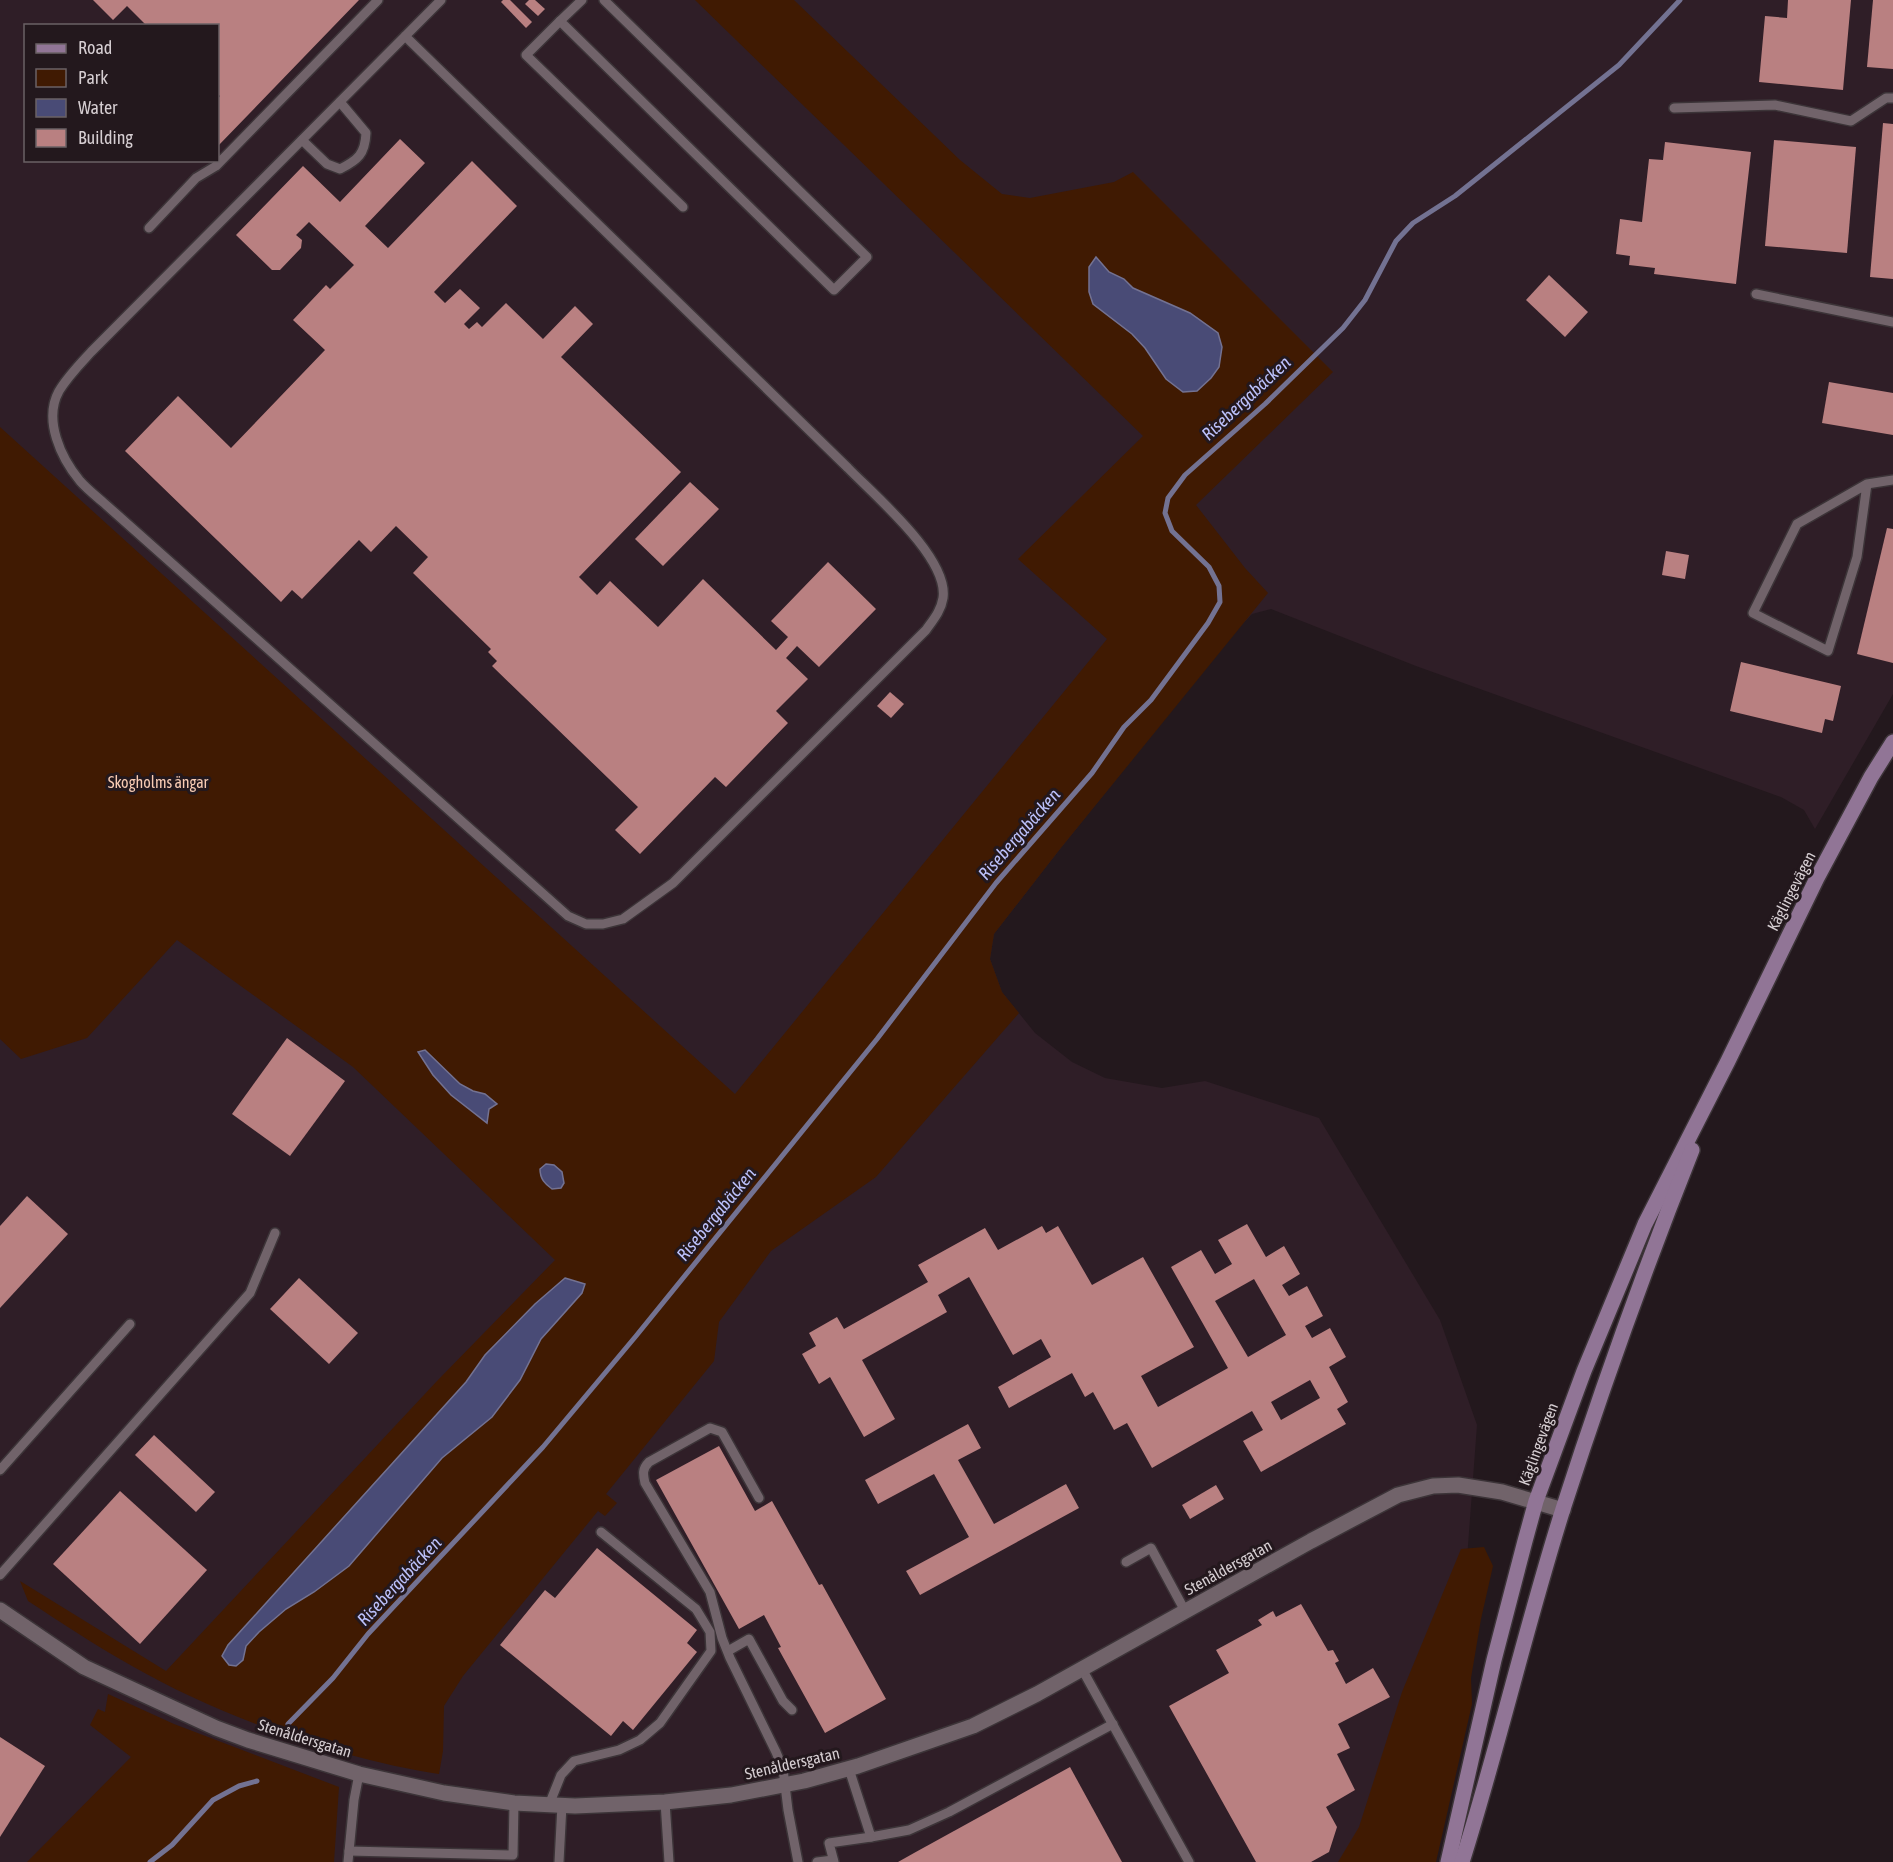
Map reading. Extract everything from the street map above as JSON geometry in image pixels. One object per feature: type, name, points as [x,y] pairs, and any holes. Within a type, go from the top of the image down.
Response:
[{"type":"main road","name":"Käglingevägen","points":[[1448,1862],[1494,1660],[1536,1502],[1584,1371],[1645,1224],[1817,878],[1871,777],[1893,742]]},
{"type":"main road","name":"Käglingevägen","points":[[1462,1862],[1563,1510],[1599,1401],[1660,1232],[1728,1061]]},
{"type":"street","name":"Stenåldersgatan","points":[[0,1610],[84,1667],[216,1728],[359,1774],[444,1793],[514,1803],[555,1805],[664,1802],[731,1795],[786,1785],[849,1769],[973,1726],[1082,1669],[1398,1495],[1433,1486],[1458,1485],[1479,1487],[1563,1510]]},
{"type":"lane","points":[[149,228],[196,178],[216,166],[378,0]]},
{"type":"lane","points":[[405,36],[872,492],[930,555],[940,578],[944,595],[939,612],[926,630],[673,883],[623,919],[603,924],[586,924],[568,916],[88,488],[66,460],[55,434],[52,415],[58,393],[72,373],[302,140],[340,102],[405,36],[441,0]]},
{"type":"lane","points":[[582,0],[526,55],[683,207]]},
{"type":"lane","points":[[560,21],[834,290],[867,257],[604,0]]},
{"type":"lane","points":[[1674,108],[1775,105],[1851,121],[1887,98],[1893,98]]},
{"type":"lane","points":[[302,140],[327,164],[340,169],[355,162],[366,146],[366,133],[340,102]]},
{"type":"lane","points":[[1756,294],[1893,322]]},
{"type":"lane","points":[[1867,484],[1857,556],[1828,651],[1754,613],[1797,524],[1867,484],[1893,480]]},
{"type":"lane","points":[[0,1575],[250,1293],[275,1233]]},
{"type":"lane","points":[[0,1470],[130,1324]]},
{"type":"lane","points":[[759,1498],[722,1432],[716,1429],[710,1428],[648,1462],[643,1467],[645,1483],[711,1593],[728,1651],[777,1752],[783,1769],[798,1862]]},
{"type":"lane","points":[[559,1862],[555,1805],[561,1774],[574,1761],[619,1750],[640,1740],[660,1723],[711,1651],[710,1632],[696,1609],[601,1532]]},
{"type":"lane","points":[[1126,1562],[1151,1548],[1185,1611]]},
{"type":"lane","points":[[728,1651],[749,1639],[783,1701],[792,1710]]},
{"type":"lane","points":[[1082,1669],[1189,1862]]},
{"type":"lane","points":[[817,1862],[833,1861],[830,1843],[909,1830],[949,1812],[1113,1724]]},
{"type":"lane","points":[[849,1769],[871,1836]]},
{"type":"lane","points":[[348,1862],[359,1774]]},
{"type":"lane","points":[[664,1802],[669,1862]]},
{"type":"lane","points":[[349,1851],[513,1855],[514,1803]]},
{"type":"shaded area","points":[[0,0],[1893,0],[1893,694],[1815,829],[1804,810],[1781,797],[1416,666],[1271,609],[1252,614],[1236,631],[994,934],[990,959],[1002,992],[1035,1033],[1072,1062],[1105,1078],[1162,1088],[1205,1081],[1319,1118],[1440,1320],[1477,1425],[1459,1666],[1419,1862],[0,1862]]},
{"type":"green space","name":"Skogholms ängar","points":[[695,0],[794,0],[960,160],[1002,194],[1030,198],[1114,182],[1133,172],[1333,372],[1196,505],[1245,568],[1268,593],[994,934],[990,959],[1002,992],[1019,1013],[876,1177],[771,1251],[719,1322],[714,1361],[606,1494],[617,1503],[605,1516],[598,1511],[463,1676],[444,1706],[443,1751],[439,1774],[361,1758],[321,1746],[203,1702],[119,1658],[28,1601],[20,1581],[166,1671],[437,1381],[555,1260],[353,1067],[177,940],[87,1038],[21,1059],[0,1039],[0,427],[735,1094],[1107,639],[1018,559],[1143,436]]},
{"type":"green space","points":[[1484,1547],[1493,1566],[1471,1678],[1472,1704],[1436,1862],[1338,1862],[1359,1827],[1402,1692],[1461,1549]]},
{"type":"green space","points":[[108,1694],[174,1724],[339,1787],[334,1862],[27,1862],[131,1757],[90,1725],[98,1709],[105,1712]]},
{"type":"water","points":[[1096,257],[1109,272],[1124,279],[1133,288],[1190,313],[1218,333],[1222,347],[1219,367],[1197,391],[1183,392],[1166,379],[1145,348],[1132,334],[1093,304],[1089,292],[1089,267]]},
{"type":"water","points":[[425,1050],[460,1084],[485,1094],[497,1104],[489,1109],[487,1123],[451,1095],[433,1075],[418,1052]]},
{"type":"water","points":[[546,1164],[554,1165],[562,1172],[564,1183],[561,1188],[552,1189],[543,1181],[540,1169]]},
{"type":"water","points":[[565,1278],[585,1284],[582,1293],[541,1339],[520,1380],[492,1417],[442,1458],[349,1566],[286,1609],[246,1646],[243,1660],[236,1666],[229,1665],[222,1656],[228,1645],[466,1382],[485,1355],[535,1304]]},
{"type":"building","points":[[93,0],[359,0],[219,145],[219,24],[145,24],[127,6],[113,20]]},
{"type":"building","points":[[510,0],[532,22],[526,28],[501,2]]},
{"type":"building","points":[[529,0],[535,0],[545,9],[538,16],[525,4]]},
{"type":"building","points":[[1788,0],[1851,0],[1843,90],[1759,82],[1765,16],[1787,18]]},
{"type":"building","points":[[1873,0],[1893,0],[1893,69],[1867,67]]},
{"type":"building","points":[[1883,123],[1893,124],[1893,279],[1870,277]]},
{"type":"building","points":[[400,139],[425,163],[365,226],[388,248],[472,161],[517,206],[434,292],[445,303],[460,289],[480,308],[464,324],[469,329],[477,322],[482,327],[506,303],[543,339],[575,306],[593,324],[561,357],[681,472],[579,577],[597,595],[610,581],[658,627],[703,579],[776,650],[788,637],[771,621],[828,562],[876,609],[819,667],[797,646],[786,658],[808,679],[776,711],[788,723],[726,787],[715,777],[640,854],[615,830],[638,807],[492,666],[497,661],[488,652],[491,649],[413,573],[428,557],[396,526],[371,552],[359,540],[302,599],[292,590],[281,602],[125,451],[178,396],[231,448],[325,350],[293,320],[326,285],[330,289],[354,265],[309,222],[296,235],[302,240],[301,248],[280,270],[272,270],[236,235],[303,166],[340,202]]},
{"type":"building","points":[[1774,140],[1856,147],[1847,253],[1765,246]]},
{"type":"building","points":[[1665,142],[1751,152],[1736,284],[1654,274],[1655,268],[1629,265],[1630,256],[1616,254],[1620,219],[1642,222],[1649,159],[1663,160]]},
{"type":"building","points":[[1549,275],[1588,312],[1565,337],[1526,300]]},
{"type":"building","points":[[1829,382],[1893,393],[1893,435],[1822,423]]},
{"type":"building","points":[[690,482],[719,509],[663,566],[635,539]]},
{"type":"building","points":[[1887,528],[1893,529],[1893,663],[1857,654]]},
{"type":"building","points":[[1666,551],[1689,555],[1685,579],[1662,575]]},
{"type":"building","points":[[1741,662],[1841,686],[1833,721],[1825,719],[1822,733],[1730,711]]},
{"type":"building","points":[[890,692],[904,704],[891,718],[877,706]]},
{"type":"building","points":[[287,1038],[345,1081],[290,1156],[232,1114]]},
{"type":"building","points":[[27,1196],[68,1234],[0,1308],[0,1226]]},
{"type":"building","points":[[1247,1224],[1266,1257],[1284,1246],[1300,1274],[1282,1285],[1289,1296],[1307,1286],[1323,1316],[1305,1326],[1312,1338],[1330,1328],[1346,1357],[1329,1367],[1348,1402],[1337,1409],[1346,1424],[1261,1472],[1243,1441],[1263,1430],[1252,1411],[1152,1468],[1127,1423],[1114,1430],[1093,1392],[1085,1397],[1072,1373],[1009,1408],[998,1387],[1051,1357],[1041,1339],[1013,1355],[969,1277],[938,1295],[947,1312],[862,1360],[895,1419],[864,1437],[830,1377],[819,1384],[802,1354],[816,1346],[809,1333],[837,1317],[844,1329],[928,1282],[918,1265],[985,1228],[998,1250],[1042,1226],[1046,1233],[1058,1226],[1092,1285],[1143,1257],[1194,1347],[1141,1376],[1158,1407],[1228,1368],[1171,1267],[1201,1250],[1215,1274],[1232,1264],[1218,1240]],"holes":[[[1254,1279],[1286,1335],[1248,1357],[1215,1301]],[[1310,1380],[1320,1398],[1281,1420],[1271,1402]]]},
{"type":"building","points":[[299,1278],[358,1333],[329,1364],[270,1309]]},
{"type":"building","points":[[968,1424],[981,1448],[958,1460],[994,1524],[1066,1484],[1079,1508],[920,1595],[906,1571],[969,1537],[934,1474],[878,1504],[865,1480]]},
{"type":"building","points":[[154,1435],[215,1492],[196,1512],[135,1455]]},
{"type":"building","points":[[719,1446],[755,1511],[772,1501],[819,1585],[822,1584],[886,1699],[825,1733],[778,1648],[781,1647],[764,1615],[739,1629],[656,1480]]},
{"type":"building","points":[[1216,1485],[1224,1499],[1190,1519],[1182,1505]]},
{"type":"building","points":[[120,1491],[207,1570],[140,1644],[53,1564]]},
{"type":"building","points":[[597,1548],[697,1630],[687,1643],[697,1652],[633,1730],[623,1721],[611,1736],[500,1645],[545,1590],[555,1598]]},
{"type":"building","points":[[1301,1604],[1328,1651],[1333,1650],[1339,1661],[1335,1663],[1346,1684],[1373,1668],[1390,1697],[1338,1724],[1350,1748],[1337,1754],[1355,1790],[1326,1807],[1337,1827],[1329,1852],[1311,1862],[1256,1862],[1169,1706],[1229,1673],[1216,1650],[1262,1625],[1258,1620],[1273,1611],[1276,1617]]},
{"type":"building","points":[[0,1737],[45,1766],[0,1837]]},
{"type":"building","points":[[1070,1767],[1122,1862],[898,1862],[914,1853]]},
{"type":"waterway","name":"Risebergabäcken","points":[[288,1724],[333,1678],[368,1634],[543,1447],[636,1336],[877,1039],[996,883],[1092,773],[1124,727],[1151,700],[1208,623],[1220,602],[1219,586],[1209,567],[1172,531],[1165,513],[1168,498],[1185,475],[1265,404],[1343,328],[1365,300],[1396,241],[1413,223],[1455,196],[1619,65],[1680,0]]},
{"type":"waterway","name":"Risebergabäcken","points":[[150,1862],[172,1845],[213,1800],[239,1786],[257,1781]]}]
